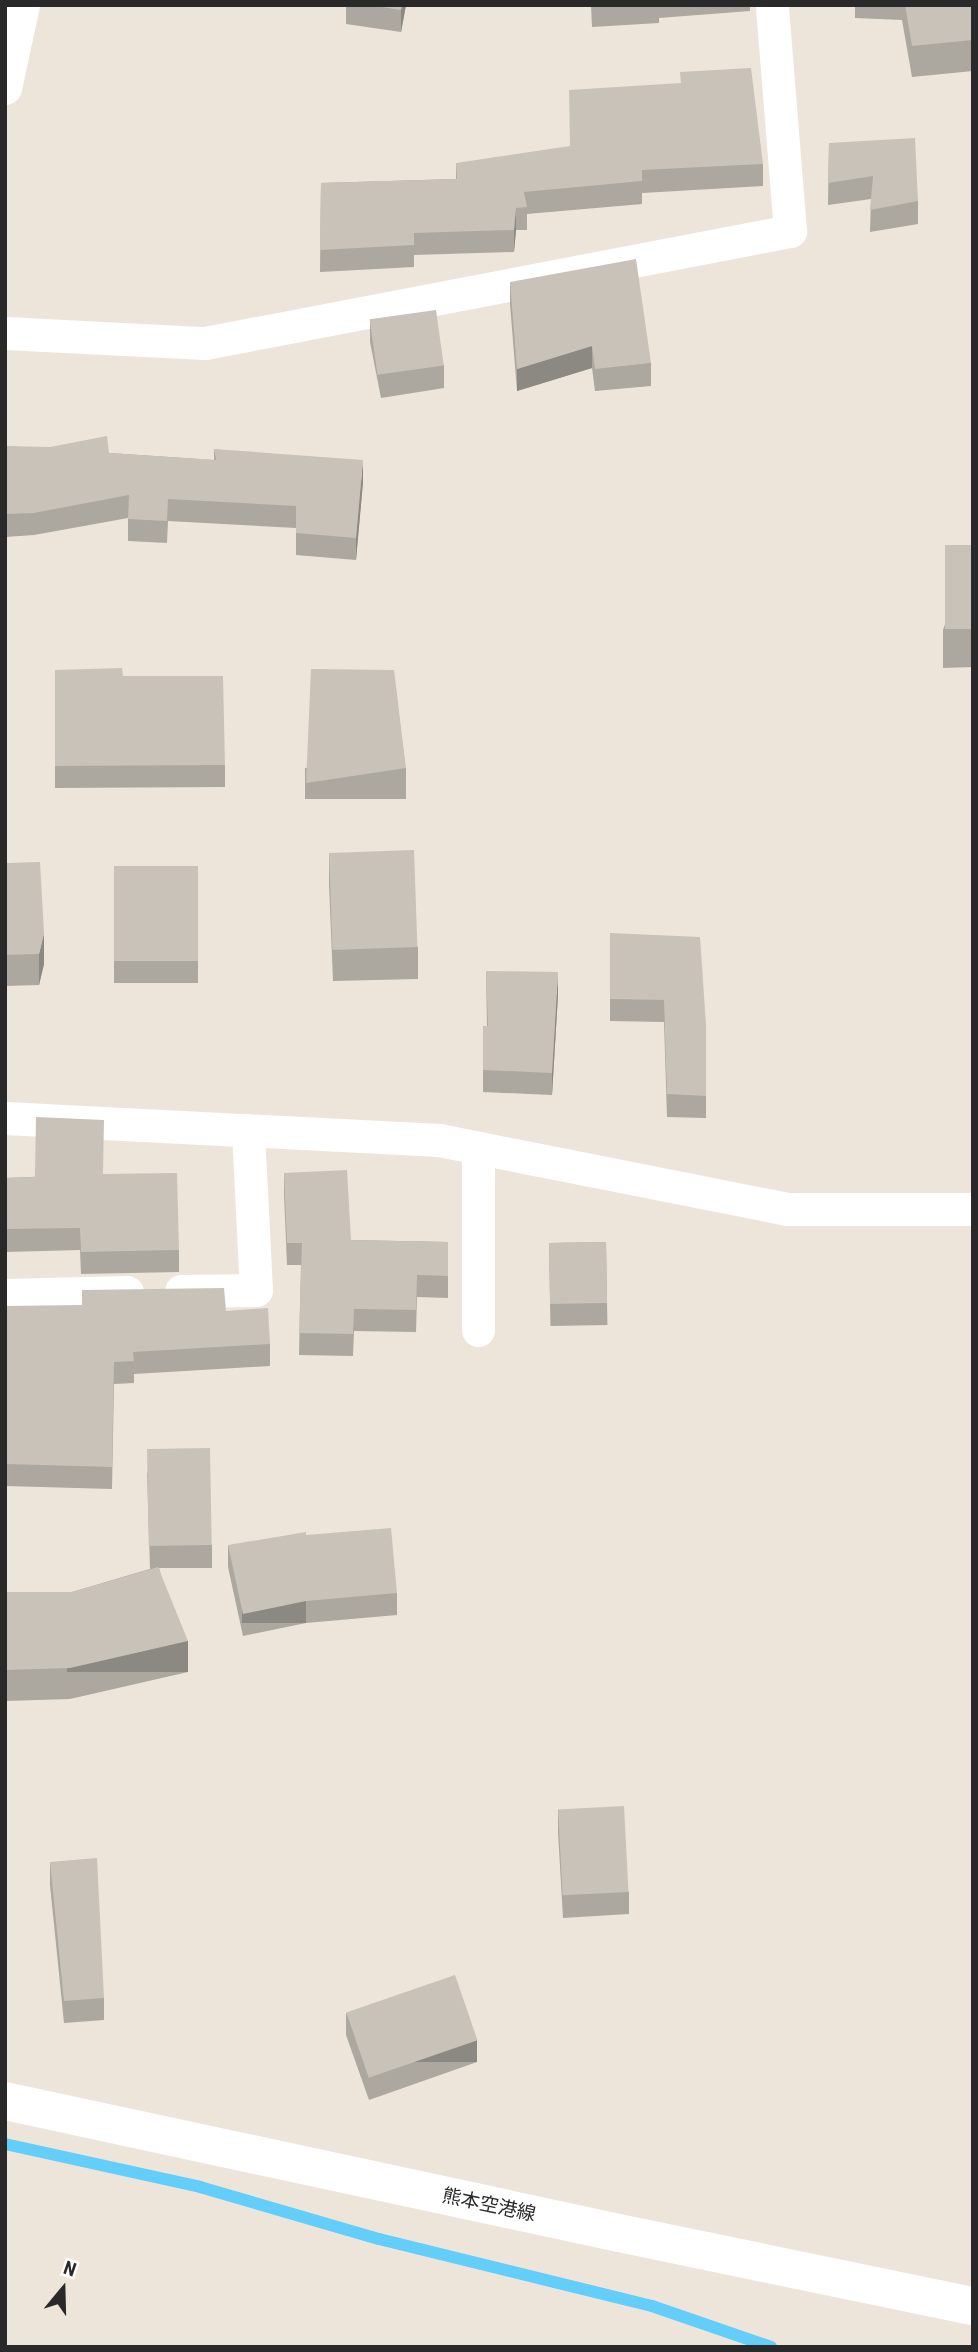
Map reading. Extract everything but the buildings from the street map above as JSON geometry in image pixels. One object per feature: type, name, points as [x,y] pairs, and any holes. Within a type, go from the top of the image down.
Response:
[{"type":"main road","name":"熊本空港線","points":[[5,2101],[592,2228],[973,2306]]},
{"type":"street","points":[[5,88],[23,5]]},
{"type":"street","points":[[5,333],[205,343],[790,231],[772,5]]},
{"type":"street","points":[[5,1118],[439,1140],[787,1209],[973,1209]]},
{"type":"street","points":[[5,1295],[256,1290],[248,1130]]},
{"type":"street","points":[[478,1148],[478,1329]]},
{"type":"waterway","points":[[5,2144],[200,2187],[379,2239],[652,2306],[771,2347]]}]
